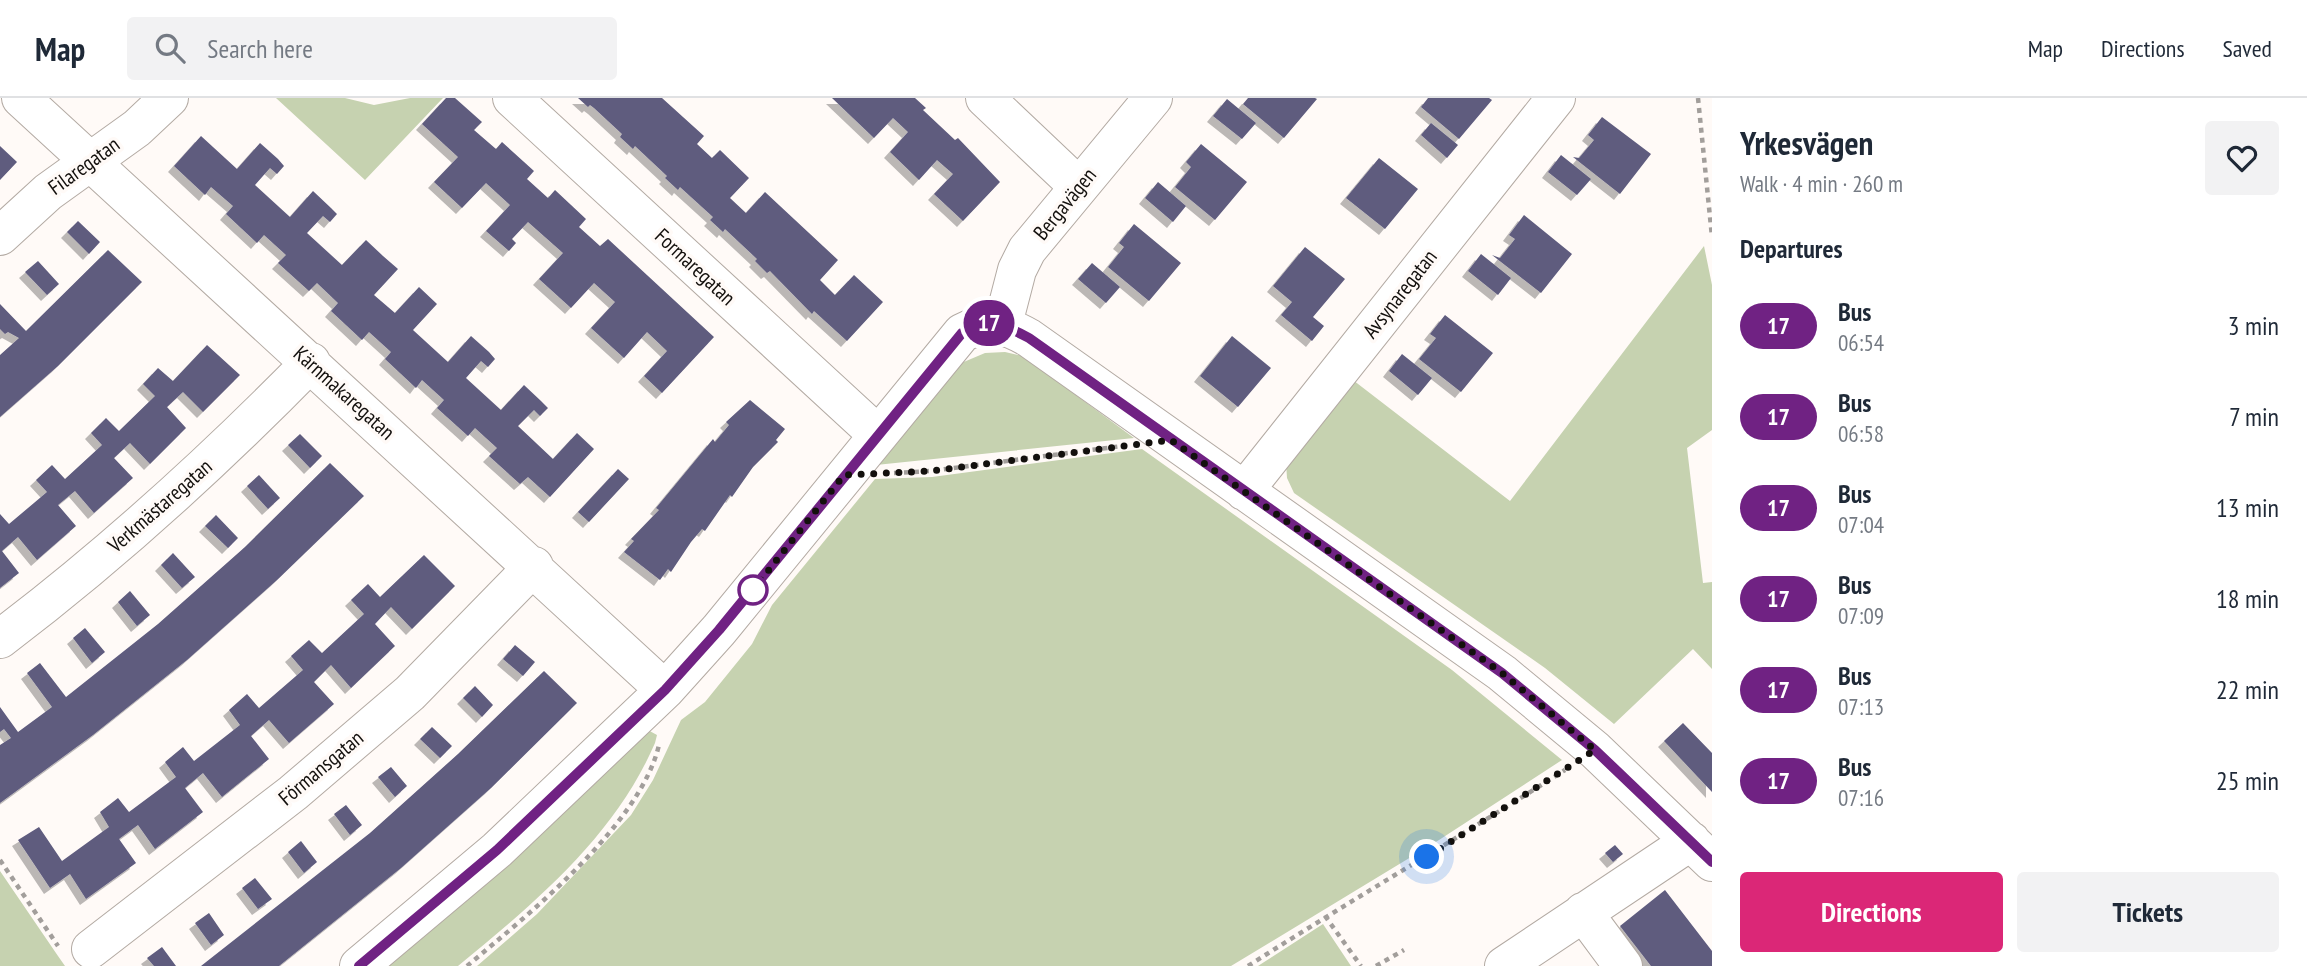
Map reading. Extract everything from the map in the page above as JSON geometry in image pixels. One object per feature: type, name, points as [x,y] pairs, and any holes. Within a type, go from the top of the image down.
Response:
[{"type":"street","name":"Kärnmakaregatan","points":[[21,98],[534,566],[665,690]]},
{"type":"street","name":"Filaregatan","points":[[0,236],[48,192],[136,128],[169,98]]},
{"type":"street","name":"Formaregatan","points":[[512,98],[878,435]]},
{"type":"street","points":[[985,98],[1079,187]]},
{"type":"street","name":"Bergavägen","points":[[1003,324],[1013,282],[1027,250],[1153,98]]},
{"type":"street","name":"Avsynaregatan","points":[[1244,491],[1556,98]]},
{"type":"street","points":[[359,966],[497,850],[665,690],[719,630],[962,333],[990,323],[1003,324],[1029,338],[1502,673],[1595,750],[1702,852],[1583,912],[1504,966]]},
{"type":"street","name":"Verkmästaregatan","points":[[0,639],[138,528],[240,435],[311,362]]},
{"type":"street","name":"Förmansgatan","points":[[76,951],[293,793],[410,693],[534,566]]},
{"type":"street","points":[[1583,912],[1623,966]]},
{"type":"path","points":[[1698,98],[1712,237]]},
{"type":"path","points":[[1705,178],[1712,178]]},
{"type":"path","points":[[844,475],[931,471],[1171,440]]},
{"type":"path","points":[[467,966],[529,914],[606,836],[637,794],[660,742]]},
{"type":"path","points":[[1248,966],[1325,916],[1448,846],[1595,750]]},
{"type":"path","points":[[0,860],[76,951]]},
{"type":"path","points":[[1325,916],[1361,966]]},
{"type":"path","points":[[1376,966],[1404,950]]},
{"type":"green space","points":[[276,98],[345,98],[374,105],[410,98],[443,98],[365,180]]},
{"type":"green space","points":[[1704,246],[1712,285],[1712,430],[1687,448],[1703,583],[1712,582],[1712,669],[1693,649],[1614,724],[1545,668],[1294,493],[1287,478],[1286,463],[1349,377],[1510,501]]},
{"type":"green space","points":[[1005,352],[1023,356],[1134,438],[876,465],[959,364],[985,353]]},
{"type":"green space","points":[[1142,449],[1452,670],[1562,760],[1439,840],[1231,966],[477,966],[537,914],[631,815],[653,780],[681,720],[705,702],[752,644],[772,605],[875,479],[932,477]]},
{"type":"green space","points":[[646,729],[657,735],[655,743],[618,808],[570,866],[516,918],[458,966],[386,966]]},
{"type":"green space","points":[[0,871],[58,956],[65,966],[0,966]]},
{"type":"green space","points":[[1323,924],[1351,966],[1258,966],[1261,964]]},
{"type":"building","points":[[446,98],[455,98],[482,122],[474,130],[496,149],[502,142],[534,171],[527,179],[548,198],[555,190],[586,219],[579,227],[600,246],[608,239],[714,337],[662,393],[644,376],[667,351],[647,332],[624,358],[591,328],[615,302],[594,283],[571,308],[539,279],[563,253],[528,222],[512,239],[516,243],[509,251],[486,231],[510,205],[486,183],[462,208],[434,182],[458,157],[422,124]]},
{"type":"building","points":[[578,98],[662,98],[704,136],[697,144],[712,158],[720,150],[749,178],[730,198],[746,213],[765,192],[838,260],[820,280],[835,295],[854,275],[883,302],[847,341],[814,311],[812,314],[770,271],[767,273],[755,261],[757,259],[725,229],[723,232],[710,220],[713,217],[680,187],[678,190],[635,146],[633,149],[620,137],[622,134],[594,108],[590,105],[588,107]]},
{"type":"building","points":[[832,98],[915,98],[926,108],[923,110],[955,140],[958,138],[1000,182],[963,221],[934,194],[953,174],[937,160],[919,180],[890,152],[908,132],[893,118],[874,138]]},
{"type":"building","points":[[1248,98],[1317,99],[1284,138],[1243,104]]},
{"type":"building","points":[[1428,98],[1492,100],[1459,139],[1421,107]]},
{"type":"building","points":[[1227,99],[1256,123],[1242,139],[1213,116]]},
{"type":"building","points":[[1602,117],[1651,154],[1620,194],[1573,157],[1579,158],[1594,140],[1588,135]]},
{"type":"building","points":[[1431,123],[1458,145],[1447,158],[1421,135]]},
{"type":"building","points":[[201,136],[237,169],[260,143],[278,159],[284,166],[277,174],[270,168],[255,185],[290,217],[313,191],[337,214],[330,222],[323,216],[307,233],[342,265],[366,240],[398,269],[374,295],[395,313],[419,287],[437,304],[413,330],[448,362],[471,336],[489,352],[495,359],[488,367],[481,361],[466,378],[501,410],[524,385],[548,408],[540,416],[534,410],[518,426],[553,459],[577,433],[594,449],[550,497],[528,477],[520,484],[489,456],[497,448],[475,428],[468,436],[437,408],[444,400],[422,380],[416,388],[385,359],[391,352],[369,332],[362,340],[331,311],[338,303],[317,283],[309,291],[278,263],[286,255],[264,235],[257,243],[226,214],[233,206],[211,187],[205,195],[174,166]]},
{"type":"building","points":[[1201,144],[1247,182],[1215,220],[1175,187],[1191,167],[1186,162]]},
{"type":"building","points":[[0,146],[17,162],[0,180]]},
{"type":"building","points":[[1561,155],[1591,179],[1577,195],[1548,172]]},
{"type":"building","points":[[1379,158],[1418,189],[1385,229],[1346,198]]},
{"type":"building","points":[[1158,182],[1186,206],[1173,222],[1145,198]]},
{"type":"building","points":[[1524,215],[1572,254],[1541,293],[1492,255],[1500,258],[1515,239],[1509,235]]},
{"type":"building","points":[[78,221],[100,242],[89,254],[67,232]]},
{"type":"building","points":[[1134,224],[1181,263],[1149,301],[1108,267],[1124,247],[1119,243]]},
{"type":"building","points":[[1305,247],[1345,279],[1313,317],[1324,326],[1312,341],[1281,315],[1292,302],[1273,286]]},
{"type":"building","points":[[108,250],[142,282],[58,366],[0,417],[0,355],[19,338],[8,332],[5,334],[0,329],[0,304],[26,331]]},
{"type":"building","points":[[1481,254],[1511,278],[1498,295],[1468,271]]},
{"type":"building","points":[[38,261],[59,284],[47,295],[25,272]]},
{"type":"building","points":[[1092,263],[1120,287],[1106,303],[1078,279]]},
{"type":"building","points":[[1445,315],[1493,353],[1461,392],[1419,359],[1436,338],[1430,334]]},
{"type":"building","points":[[1232,336],[1271,368],[1238,407],[1200,376]]},
{"type":"building","points":[[207,345],[240,375],[203,412],[183,392],[167,407],[186,428],[150,464],[130,443],[114,458],[133,478],[94,513],[75,491],[58,505],[76,526],[37,560],[18,537],[2,551],[19,573],[0,588],[0,514],[9,524],[47,492],[36,480],[52,465],[65,479],[102,445],[91,433],[106,418],[119,431],[155,396],[143,384],[158,368],[173,381]]},
{"type":"building","points":[[1402,354],[1432,378],[1418,395],[1389,371]]},
{"type":"building","points":[[750,400],[785,429],[776,440],[778,442],[753,467],[732,497],[730,495],[705,531],[702,529],[671,572],[668,569],[660,580],[624,552],[634,541],[631,539],[659,510],[656,508],[713,439],[715,442],[729,425],[726,422]]},
{"type":"building","points":[[300,434],[322,456],[310,468],[288,445]]},
{"type":"building","points":[[330,463],[364,496],[277,580],[187,660],[93,735],[0,803],[0,745],[11,738],[4,729],[0,732],[0,707],[18,732],[52,707],[27,673],[40,663],[66,697],[158,624],[245,547]]},
{"type":"building","points":[[618,469],[629,479],[589,522],[578,512]]},
{"type":"building","points":[[259,475],[280,498],[268,509],[247,486]]},
{"type":"building","points":[[216,515],[238,538],[228,548],[205,526]]},
{"type":"building","points":[[173,553],[195,577],[182,588],[161,565]]},
{"type":"building","points":[[424,555],[455,586],[412,629],[391,607],[375,624],[395,646],[351,688],[331,665],[314,682],[334,704],[289,743],[269,720],[251,736],[269,759],[222,797],[203,773],[185,788],[203,812],[155,849],[138,825],[119,839],[136,863],[86,899],[70,874],[50,888],[18,840],[39,827],[62,861],[109,827],[100,812],[118,798],[129,812],[176,777],[165,762],[183,747],[194,761],[240,725],[229,710],[247,694],[259,708],[303,670],[291,656],[309,640],[322,653],[364,614],[351,600],[368,584],[380,597]]},
{"type":"building","points":[[130,591],[150,615],[137,626],[118,602]]},
{"type":"building","points":[[85,628],[105,652],[92,663],[73,638]]},
{"type":"building","points":[[515,645],[535,662],[523,676],[503,659]]},
{"type":"building","points":[[544,671],[577,703],[491,788],[401,868],[279,966],[201,966],[370,833],[458,754]]},
{"type":"building","points":[[475,686],[493,705],[482,717],[463,698]]},
{"type":"building","points":[[1683,723],[1712,753],[1712,792],[1664,741]]},
{"type":"building","points":[[432,727],[452,746],[440,758],[420,739]]},
{"type":"building","points":[[391,767],[407,786],[395,797],[378,777]]},
{"type":"building","points":[[346,805],[362,825],[350,835],[334,814]]},
{"type":"building","points":[[301,841],[317,862],[304,873],[288,852]]},
{"type":"building","points":[[1615,845],[1623,854],[1613,862],[1605,853]]},
{"type":"building","points":[[255,878],[272,899],[258,909],[242,888]]},
{"type":"building","points":[[1665,890],[1712,951],[1712,966],[1651,966],[1620,926]]},
{"type":"building","points":[[209,913],[224,935],[211,945],[195,923]]},
{"type":"building","points":[[162,947],[176,966],[154,966],[147,958]]},
{"type":"bus line","name":"17","points":[[359,966],[497,850],[665,690],[753,590],[962,333],[990,323],[1003,324],[1029,338],[1502,673],[1595,750],[1712,862]]},
{"type":"route","points":[[753,590],[844,475],[931,471],[1171,440],[1502,673],[1595,750],[1427,857]]}]
